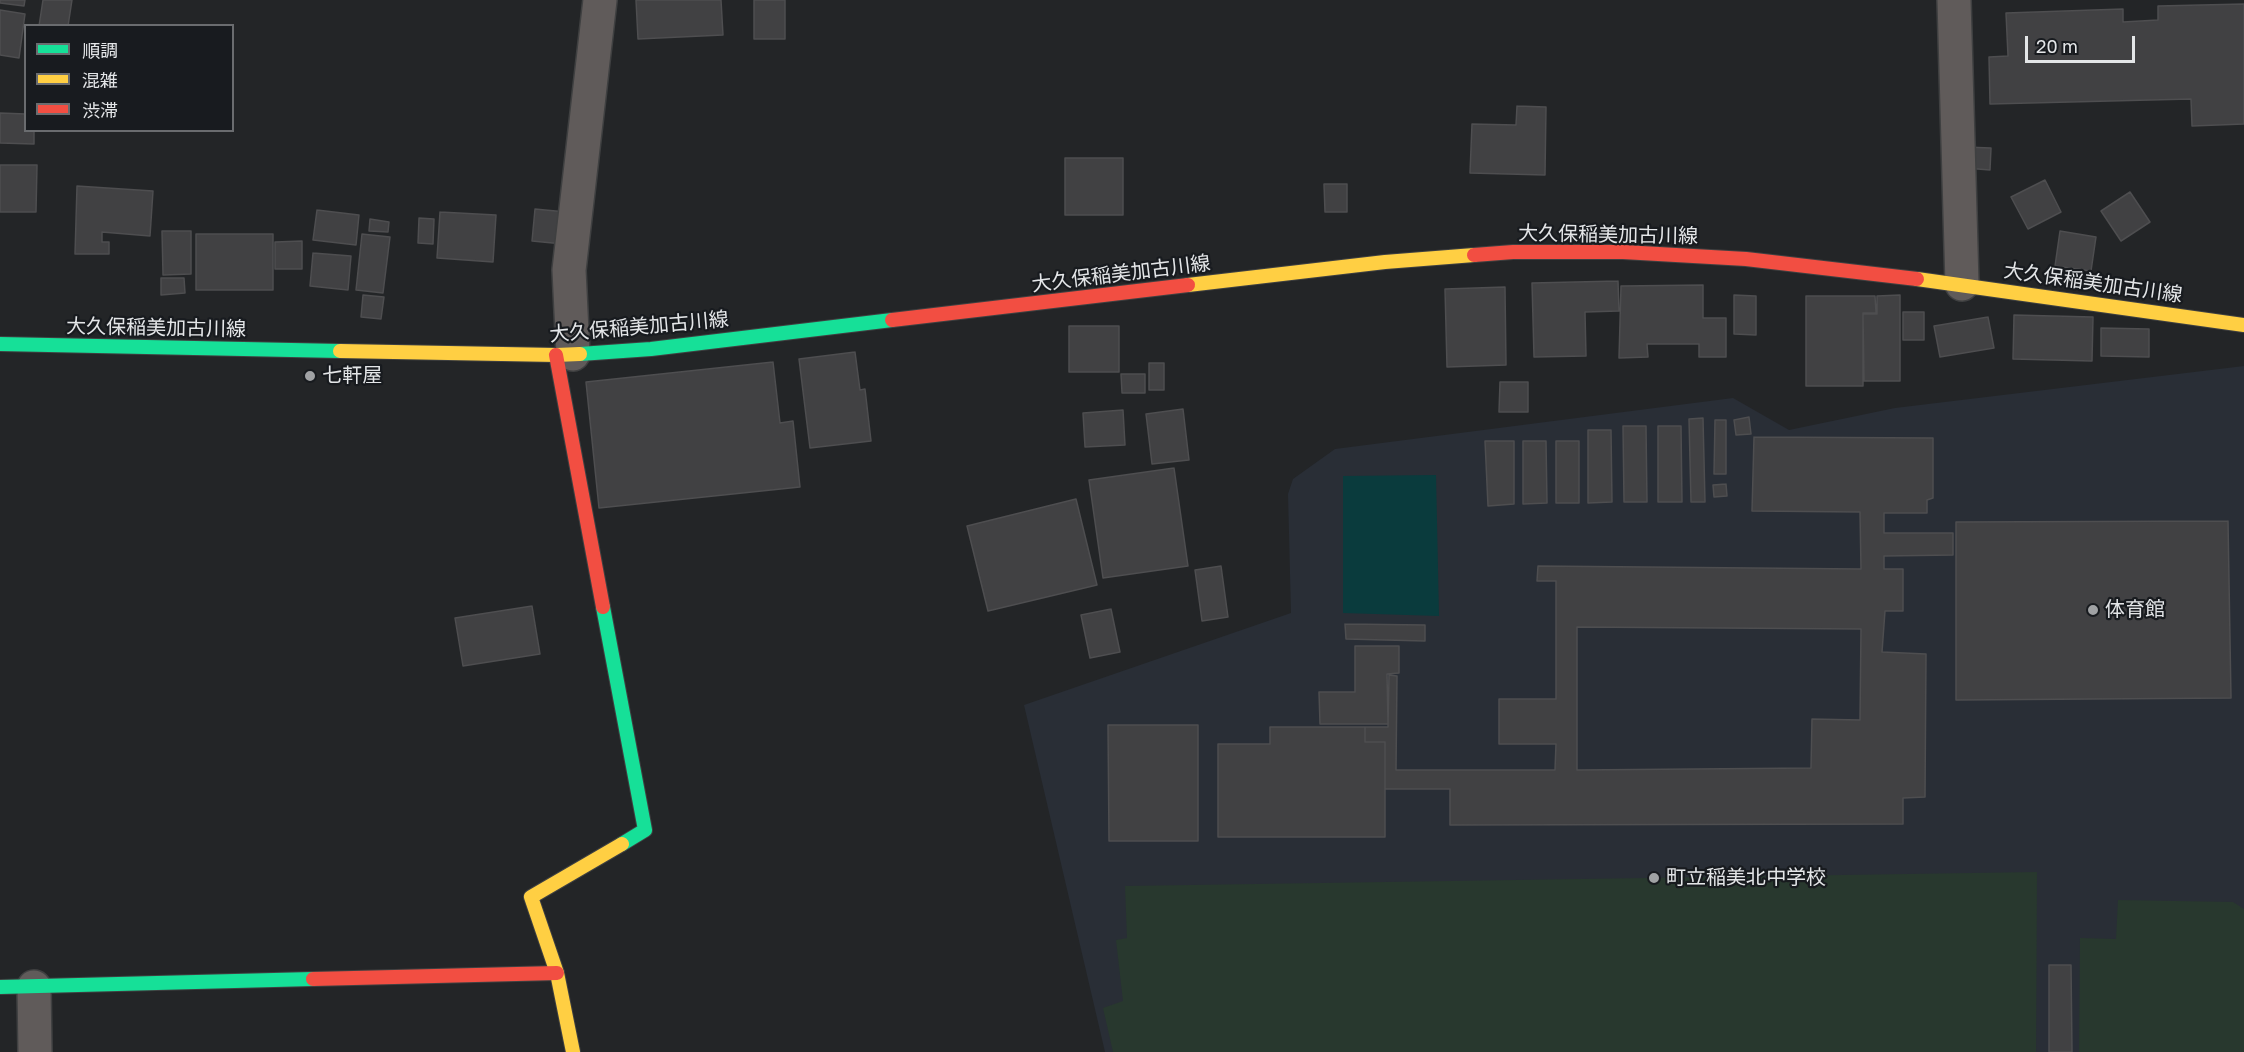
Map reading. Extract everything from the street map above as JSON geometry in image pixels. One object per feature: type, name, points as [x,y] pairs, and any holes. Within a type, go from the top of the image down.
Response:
[{"type":"main road","name":"大久保稲美加古川線","points":[[0,344],[565,354],[651,350],[1350,266],[1513,252],[1623,252],[1746,259],[1962,284],[2244,325]]},
{"type":"main road","points":[[565,354],[645,830],[531,897],[557,973],[573,1052]]},
{"type":"main road","points":[[0,987],[557,973]]},
{"type":"street","points":[[565,354],[569,270],[600,0]]},
{"type":"street","points":[[1954,0],[1962,284]]},
{"type":"street","points":[[34,987],[35,1052]]},
{"type":"shaded area","name":"町立稲美北中学校","points":[[2244,366],[2244,1052],[1105,1052],[1024,705],[1291,613],[1288,494],[1293,479],[1335,449],[1733,398],[1789,430],[1895,408]]},
{"type":"green space","name":"町立稲美北中学校","points":[[2037,872],[2036,1052],[1113,1052],[1103,1008],[1123,1001],[1116,940],[1127,938],[1125,886]]},
{"type":"green space","points":[[2118,900],[2233,902],[2244,909],[2244,1052],[2079,1052],[2080,938],[2116,939]]},
{"type":"water","points":[[1436,475],[1439,616],[1343,613],[1343,476]]},
{"type":"building","points":[[0,0],[25,0],[24,6],[0,3]]},
{"type":"building","points":[[43,0],[72,0],[68,24],[39,24]]},
{"type":"building","points":[[636,0],[721,0],[723,35],[638,39]]},
{"type":"building","points":[[754,0],[785,0],[785,39],[754,39]]},
{"type":"building","points":[[2244,4],[2244,124],[2192,126],[2191,99],[1990,104],[1989,57],[2008,56],[2006,13],[2123,9],[2123,22],[2158,20],[2158,6]]},
{"type":"building","points":[[0,10],[25,14],[19,58],[0,55]]},
{"type":"building","points":[[1517,106],[1546,107],[1545,175],[1470,173],[1472,124],[1516,125]]},
{"type":"building","points":[[0,113],[24,114],[24,132],[34,132],[34,144],[0,143]]},
{"type":"building","points":[[1965,147],[1991,148],[1990,170],[1965,168]]},
{"type":"building","points":[[1065,158],[1123,158],[1123,215],[1065,215]]},
{"type":"building","points":[[0,165],[37,165],[36,212],[0,212]]},
{"type":"building","points":[[2045,180],[2061,212],[2028,229],[2011,197]]},
{"type":"building","points":[[1324,184],[1347,184],[1347,212],[1325,212]]},
{"type":"building","points":[[77,186],[153,191],[150,236],[102,232],[102,242],[109,242],[109,254],[75,254]]},
{"type":"building","points":[[2130,192],[2150,222],[2121,241],[2101,211]]},
{"type":"building","points":[[535,209],[566,212],[563,244],[532,241]]},
{"type":"building","points":[[317,210],[359,215],[356,245],[313,240]]},
{"type":"building","points":[[440,212],[496,215],[493,262],[437,258]]},
{"type":"building","points":[[419,218],[434,219],[433,244],[418,243]]},
{"type":"building","points":[[370,219],[389,222],[388,232],[369,231]]},
{"type":"building","points":[[162,231],[191,231],[191,274],[163,275]]},
{"type":"building","points":[[2060,231],[2096,237],[2091,271],[2055,266]]},
{"type":"building","points":[[196,234],[273,234],[273,290],[196,290]]},
{"type":"building","points":[[362,234],[390,237],[383,293],[356,290]]},
{"type":"building","points":[[302,241],[302,269],[275,269],[275,242]]},
{"type":"building","points":[[313,253],[351,256],[348,290],[310,286]]},
{"type":"building","points":[[161,278],[184,278],[185,293],[161,295]]},
{"type":"building","points":[[1618,281],[1619,311],[1585,312],[1586,356],[1534,357],[1532,283]]},
{"type":"building","points":[[1703,285],[1703,318],[1726,318],[1726,357],[1699,357],[1699,344],[1647,344],[1648,357],[1619,358],[1621,286]]},
{"type":"building","points":[[1505,287],[1506,365],[1447,367],[1445,289]]},
{"type":"building","points":[[363,295],[384,297],[381,319],[361,317]]},
{"type":"building","points":[[1734,295],[1756,296],[1756,335],[1734,334]]},
{"type":"building","points":[[1900,295],[1900,381],[1864,381],[1863,314],[1877,314],[1877,296]]},
{"type":"building","points":[[1806,296],[1875,296],[1876,313],[1863,313],[1863,386],[1806,386]]},
{"type":"building","points":[[1903,312],[1924,312],[1924,340],[1903,340]]},
{"type":"building","points":[[2014,315],[2093,317],[2092,361],[2013,359]]},
{"type":"building","points":[[1988,317],[1994,348],[1940,357],[1934,326]]},
{"type":"building","points":[[1069,326],[1119,326],[1119,372],[1069,372]]},
{"type":"building","points":[[2101,328],[2149,329],[2149,357],[2101,356]]},
{"type":"building","points":[[855,352],[860,390],[865,389],[871,441],[810,448],[799,359]]},
{"type":"building","points":[[773,362],[780,423],[793,421],[800,487],[599,508],[586,382]]},
{"type":"building","points":[[1149,363],[1164,363],[1164,390],[1149,390]]},
{"type":"building","points":[[1121,374],[1145,374],[1145,393],[1122,393]]},
{"type":"building","points":[[1500,382],[1528,382],[1528,412],[1499,412]]},
{"type":"building","points":[[1183,409],[1189,460],[1152,464],[1146,414]]},
{"type":"building","points":[[1123,410],[1125,445],[1085,447],[1083,413]]},
{"type":"building","points":[[1749,417],[1751,434],[1736,435],[1734,420]]},
{"type":"building","points":[[1703,418],[1705,502],[1691,502],[1689,419]]},
{"type":"building","points":[[1715,420],[1726,420],[1726,474],[1714,474]]},
{"type":"building","points":[[1623,426],[1646,426],[1647,502],[1624,502]]},
{"type":"building","points":[[1658,426],[1681,426],[1682,502],[1658,502]]},
{"type":"building","points":[[1588,430],[1611,430],[1612,502],[1588,503]]},
{"type":"building","name":"町立稲美北中学校","points":[[1754,437],[1933,438],[1933,498],[1927,500],[1927,513],[1884,513],[1884,533],[1953,533],[1953,555],[1884,556],[1884,569],[1903,569],[1903,611],[1885,611],[1882,652],[1926,654],[1925,797],[1903,798],[1903,824],[1450,825],[1450,789],[1385,789],[1385,742],[1365,742],[1365,727],[1388,727],[1389,675],[1397,676],[1396,770],[1555,770],[1556,744],[1499,744],[1499,699],[1556,699],[1556,581],[1537,581],[1538,566],[1861,569],[1860,512],[1752,511]],"holes":[[[1577,627],[1861,629],[1860,720],[1812,719],[1811,768],[1577,770]]]},
{"type":"building","points":[[1485,441],[1514,441],[1514,504],[1488,506]]},
{"type":"building","points":[[1523,441],[1546,441],[1547,503],[1523,504]]},
{"type":"building","points":[[1556,441],[1579,441],[1579,503],[1556,503]]},
{"type":"building","points":[[1174,468],[1188,566],[1103,578],[1089,480]]},
{"type":"building","points":[[1726,484],[1727,496],[1714,497],[1713,485]]},
{"type":"building","points":[[1076,499],[1097,585],[988,611],[967,526]]},
{"type":"building","name":"体育館","points":[[2228,521],[2231,698],[1956,700],[1956,522]]},
{"type":"building","points":[[1221,566],[1228,617],[1202,621],[1195,570]]},
{"type":"building","points":[[532,606],[540,654],[463,666],[455,618]]},
{"type":"building","points":[[1111,609],[1120,652],[1090,658],[1081,615]]},
{"type":"building","points":[[1345,624],[1425,625],[1425,641],[1346,639]]},
{"type":"building","points":[[1355,646],[1399,646],[1399,673],[1387,674],[1388,724],[1320,724],[1319,692],[1355,692]]},
{"type":"building","points":[[1108,725],[1198,725],[1198,841],[1109,841]]},
{"type":"building","points":[[1270,727],[1365,727],[1365,742],[1385,742],[1385,837],[1218,837],[1218,744],[1270,744]]},
{"type":"building","points":[[2049,965],[2071,965],[2072,1052],[2049,1052]]},
{"type":"traffic: fast","points":[[580,354],[651,349],[892,320]]},
{"type":"traffic: fast","points":[[0,344],[340,351]]},
{"type":"traffic: fast","points":[[603,607],[645,830],[622,844]]},
{"type":"traffic: fast","points":[[0,987],[313,979]]},
{"type":"traffic: slow","points":[[1188,285],[1385,262],[1474,255]]},
{"type":"traffic: slow","points":[[1917,279],[2244,325]]},
{"type":"traffic: slow","points":[[340,351],[580,354]]},
{"type":"traffic: slow","points":[[573,1052],[557,973],[531,897],[622,844]]},
{"type":"traffic: jam","points":[[1474,255],[1513,252],[1623,252],[1746,259],[1917,279]]},
{"type":"traffic: jam","points":[[892,320],[1188,285]]},
{"type":"traffic: jam","points":[[556,355],[603,607]]},
{"type":"traffic: jam","points":[[313,979],[557,973]]},
{"type":"place","name":"七軒屋","points":[[310,376]]},
{"type":"place","name":"体育館","points":[[2093,610]]},
{"type":"place","name":"町立稲美北中学校","points":[[1654,878]]}]
